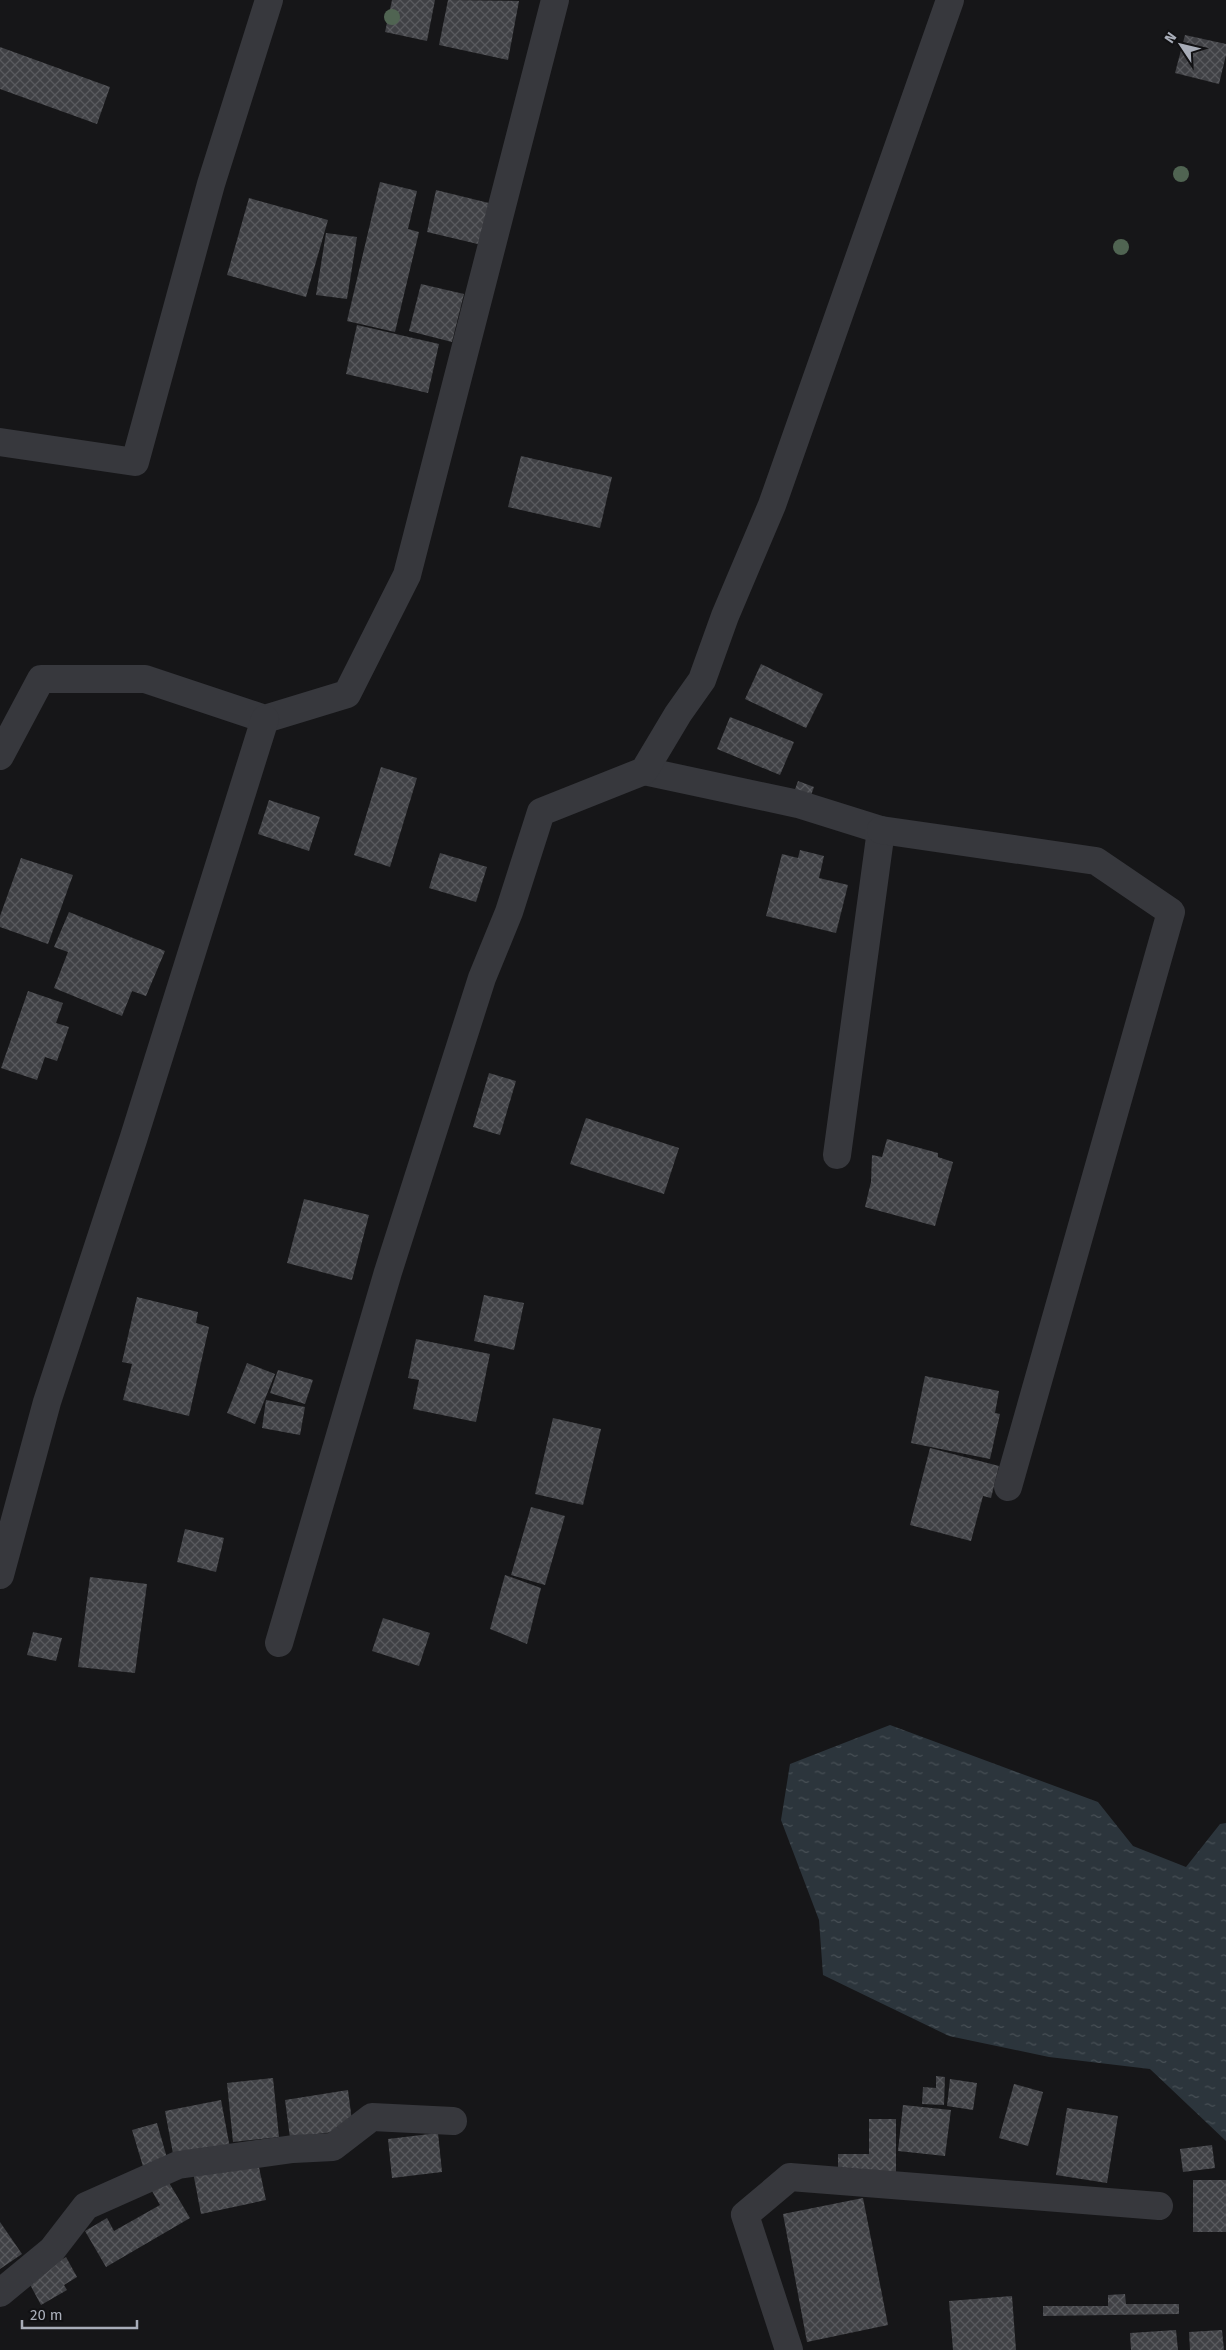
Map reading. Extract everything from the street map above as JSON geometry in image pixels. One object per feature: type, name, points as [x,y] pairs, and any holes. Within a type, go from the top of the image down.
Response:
[{"type":"street","points":[[0,442],[135,462],[212,184],[269,0]]},
{"type":"street","points":[[0,756],[41,679],[145,679],[265,719],[347,694],[407,575],[555,0]]},
{"type":"street","points":[[644,771],[678,714],[702,680],[725,616],[772,506],[950,0]]},
{"type":"street","points":[[0,1575],[47,1402],[133,1140],[265,719]]},
{"type":"street","points":[[279,1643],[388,1272],[482,978],[509,912],[541,812],[644,771],[798,804],[881,830],[1096,861],[1172,912],[1008,1487]]},
{"type":"street","points":[[837,1155],[881,830]]},
{"type":"street","points":[[0,2293],[52,2250],[86,2206],[178,2165],[292,2149],[333,2147],[372,2117],[454,2121]]},
{"type":"street","points":[[789,2350],[745,2215],[790,2177],[1159,2206]]},
{"type":"water","points":[[890,1725],[1098,1802],[1133,1846],[1186,1867],[1220,1824],[1226,1823],[1226,2141],[1150,2069],[1049,2057],[949,2036],[823,1975],[819,1920],[781,1820],[790,1764]]},
{"type":"building","points":[[392,0],[435,0],[427,41],[385,32]]},
{"type":"building","points":[[448,0],[519,1],[508,60],[439,45]]},
{"type":"building","points":[[1185,35],[1226,44],[1226,55],[1219,84],[1175,73]]},
{"type":"building","points":[[0,47],[110,87],[97,124],[0,89]]},
{"type":"building","points":[[380,182],[417,191],[408,229],[419,232],[395,332],[347,321]]},
{"type":"building","points":[[436,190],[493,204],[482,245],[427,232]]},
{"type":"building","points":[[249,198],[328,220],[306,297],[227,275]]},
{"type":"building","points":[[326,233],[357,237],[347,299],[316,295]]},
{"type":"building","points":[[421,284],[464,294],[452,342],[409,331]]},
{"type":"building","points":[[357,325],[439,344],[428,393],[346,374]]},
{"type":"building","points":[[521,456],[612,477],[600,528],[508,507]]},
{"type":"building","points":[[761,664],[823,694],[806,728],[745,699]]},
{"type":"building","points":[[730,717],[794,742],[780,775],[717,749]]},
{"type":"building","points":[[381,767],[417,778],[390,867],[354,855]]},
{"type":"building","points":[[798,781],[814,787],[809,801],[793,795]]},
{"type":"building","points":[[269,800],[320,817],[309,851],[258,834]]},
{"type":"building","points":[[800,850],[824,856],[819,878],[848,885],[836,933],[766,916],[782,854],[798,858]]},
{"type":"building","points":[[440,853],[487,867],[476,902],[429,888]]},
{"type":"building","points":[[21,858],[73,875],[48,944],[0,927],[0,916]]},
{"type":"building","points":[[69,912],[165,951],[146,996],[132,991],[122,1016],[54,988],[68,952],[54,947]]},
{"type":"building","points":[[28,991],[63,1003],[56,1023],[69,1027],[57,1061],[45,1057],[37,1080],[1,1068]]},
{"type":"building","points":[[489,1073],[516,1081],[500,1135],[473,1127]]},
{"type":"building","points":[[586,1118],[679,1148],[664,1194],[570,1164]]},
{"type":"building","points":[[887,1139],[938,1153],[938,1157],[953,1162],[935,1226],[865,1207],[871,1182],[872,1155],[882,1157]]},
{"type":"building","points":[[304,1199],[369,1215],[352,1280],[287,1263]]},
{"type":"building","points":[[484,1295],[524,1303],[514,1350],[474,1341]]},
{"type":"building","points":[[137,1297],[198,1312],[196,1323],[209,1327],[189,1416],[123,1400],[132,1364],[122,1362]]},
{"type":"building","points":[[416,1339],[490,1354],[476,1422],[413,1409],[419,1380],[408,1378]]},
{"type":"building","points":[[247,1363],[275,1374],[255,1424],[227,1413]]},
{"type":"building","points":[[278,1370],[313,1380],[305,1404],[270,1393]]},
{"type":"building","points":[[925,1376],[999,1391],[995,1413],[1000,1414],[990,1459],[911,1443]]},
{"type":"building","points":[[266,1400],[305,1407],[300,1435],[262,1428]]},
{"type":"building","points":[[553,1418],[601,1429],[583,1505],[535,1494]]},
{"type":"building","points":[[930,1448],[999,1466],[991,1498],[983,1496],[971,1541],[910,1525]]},
{"type":"building","points":[[531,1507],[565,1516],[545,1585],[511,1575]]},
{"type":"building","points":[[185,1529],[224,1538],[216,1572],[177,1562]]},
{"type":"building","points":[[505,1575],[541,1588],[527,1644],[490,1629]]},
{"type":"building","points":[[90,1577],[147,1584],[135,1673],[78,1667]]},
{"type":"building","points":[[383,1618],[430,1633],[419,1666],[372,1651]]},
{"type":"building","points":[[33,1632],[62,1638],[56,1661],[27,1655]]},
{"type":"building","points":[[936,2076],[945,2077],[944,2105],[922,2104],[923,2087],[936,2088]]},
{"type":"building","points":[[273,2078],[279,2137],[233,2142],[227,2083]]},
{"type":"building","points":[[950,2079],[977,2083],[973,2110],[947,2106]]},
{"type":"building","points":[[1014,2084],[1043,2092],[1028,2146],[999,2138]]},
{"type":"building","points":[[348,2090],[353,2129],[290,2138],[285,2100]]},
{"type":"building","points":[[221,2100],[230,2148],[174,2159],[165,2111]]},
{"type":"building","points":[[903,2105],[951,2110],[945,2156],[898,2151]]},
{"type":"building","points":[[1067,2108],[1118,2116],[1107,2183],[1056,2175]]},
{"type":"building","points":[[869,2119],[896,2119],[896,2178],[838,2179],[838,2154],[869,2154]]},
{"type":"building","points":[[157,2123],[169,2165],[145,2173],[132,2130]]},
{"type":"building","points":[[438,2133],[442,2172],[392,2178],[388,2139]]},
{"type":"building","points":[[1212,2145],[1215,2168],[1183,2172],[1180,2149]]},
{"type":"building","points":[[257,2158],[266,2200],[201,2214],[193,2172]]},
{"type":"building","points":[[1193,2180],[1226,2180],[1226,2232],[1193,2232]]},
{"type":"building","points":[[168,2181],[190,2218],[106,2267],[85,2231],[107,2218],[114,2231],[160,2205],[152,2191]]},
{"type":"building","points":[[863,2198],[888,2325],[807,2342],[783,2214]]},
{"type":"building","points":[[0,2222],[22,2254],[0,2269]]},
{"type":"building","points":[[66,2257],[77,2277],[64,2285],[67,2290],[41,2305],[27,2279]]},
{"type":"building","points":[[1125,2294],[1126,2304],[1179,2304],[1179,2314],[1043,2316],[1043,2306],[1108,2306],[1108,2295]]},
{"type":"building","points":[[1012,2296],[1016,2350],[953,2350],[949,2301]]},
{"type":"building","points":[[1176,2330],[1178,2350],[1131,2350],[1130,2333]]},
{"type":"building","points":[[1222,2330],[1224,2350],[1190,2350],[1189,2332]]}]
